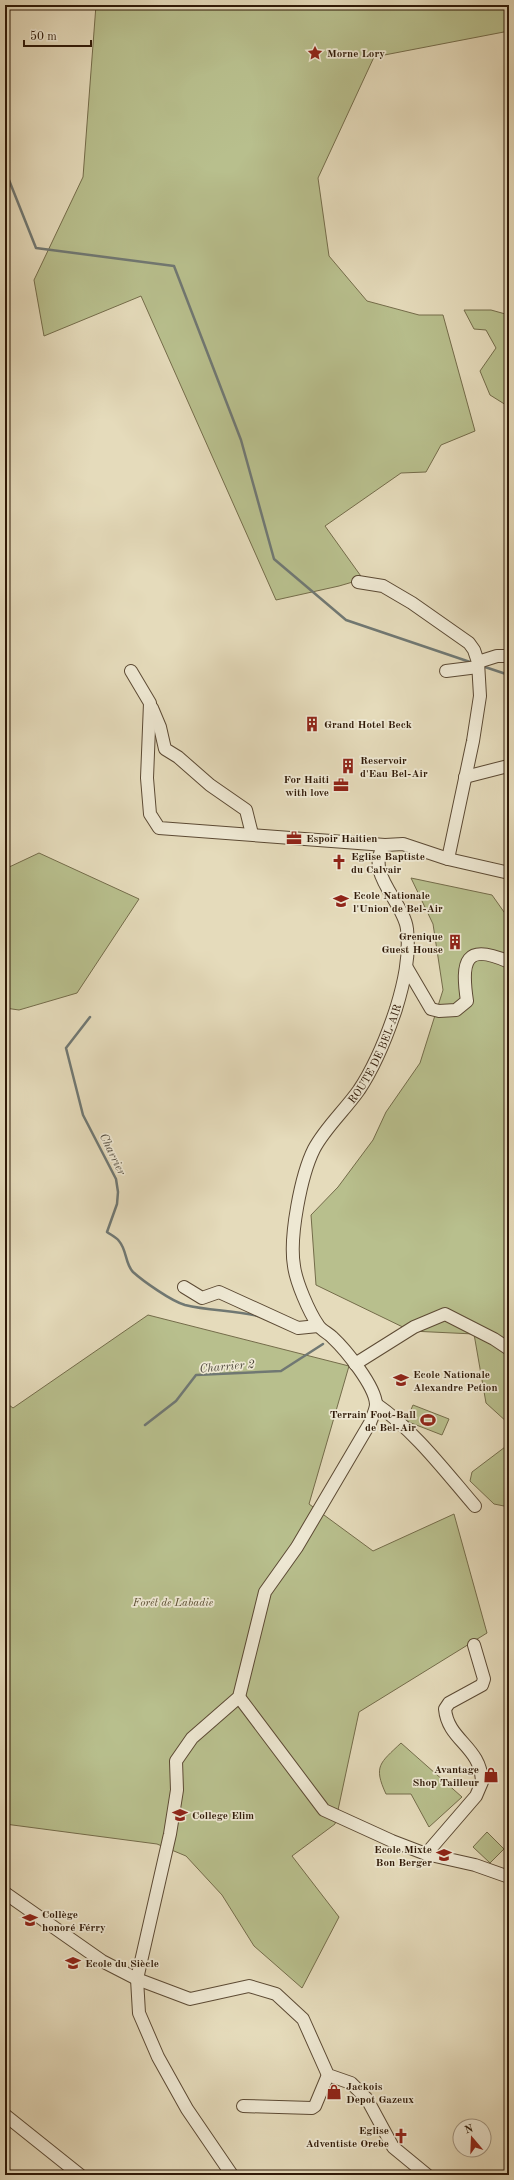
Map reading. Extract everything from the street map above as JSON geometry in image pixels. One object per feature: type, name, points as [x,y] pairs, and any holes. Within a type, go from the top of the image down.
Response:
[{"type":"street","points":[[358,582],[383,586],[412,603],[469,643],[474,650],[478,665],[480,696],[448,859]]},
{"type":"street","points":[[446,671],[478,665],[497,656],[509,656]]},
{"type":"street","points":[[131,671],[150,703],[160,727],[165,749],[178,757],[216,790],[246,810],[252,834]]},
{"type":"street","points":[[150,703],[147,778],[150,814],[159,828],[385,845],[403,844],[448,859],[509,873]]},
{"type":"street","points":[[465,777],[508,766]]},
{"type":"street","name":"ROUTE DE BEL-AIR","points":[[376,1404],[364,1377],[355,1364],[333,1338],[318,1326],[298,1283],[294,1266],[295,1231],[300,1191],[314,1149],[359,1089],[382,1046],[396,1010],[407,968],[407,928],[382,879],[378,862],[379,852],[385,845]]},
{"type":"street","points":[[407,968],[431,1009],[439,1011],[456,1010],[467,1001],[465,983],[466,962],[469,958],[480,954],[495,956],[509,962]]},
{"type":"street","points":[[184,1287],[202,1298],[219,1292],[298,1328],[318,1326]]},
{"type":"street","points":[[355,1364],[414,1327],[445,1314],[494,1339],[509,1350]]},
{"type":"street","points":[[232,2175],[187,2109],[158,2057],[139,2013],[137,1979],[170,1834],[177,1790],[176,1761],[192,1738],[239,1697],[265,1592],[305,1534],[370,1423],[376,1404],[400,1423],[434,1456],[475,1506]]},
{"type":"street","points":[[426,1854],[476,1796],[482,1782],[475,1755],[452,1730],[445,1709],[449,1703],[482,1685],[484,1679],[474,1645]]},
{"type":"street","points":[[239,1697],[324,1810],[392,1841],[426,1854],[475,1866],[509,1877]]},
{"type":"street","points":[[5,1892],[102,1962],[137,1979],[190,1999],[249,1986],[276,1994],[304,2019],[328,2075],[315,2106],[312,2108],[243,2106]]},
{"type":"street","points":[[328,2075],[351,2083],[367,2099],[393,2147],[427,2175]]},
{"type":"street","points":[[5,2115],[80,2175]]},
{"type":"green space","points":[[96,5],[509,5],[509,31],[374,57],[318,178],[329,256],[367,301],[419,315],[443,315],[475,431],[441,445],[426,472],[401,473],[325,526],[363,579],[276,600],[141,296],[44,336],[34,280],[83,177]]},
{"type":"green space","points":[[464,310],[491,310],[509,315],[509,403],[506,405],[490,395],[480,371],[496,348],[486,330],[474,329]]},
{"type":"green space","points":[[39,853],[139,899],[77,993],[19,1010],[5,1008],[5,869]]},
{"type":"green space","points":[[411,878],[492,895],[509,919],[509,1440],[508,1423],[486,1403],[474,1334],[411,1331],[316,1285],[311,1215],[338,1187],[373,1140],[386,1112],[420,1063],[443,990],[433,924]]},
{"type":"green space","name":"Forêt de Labadie","points":[[148,1315],[349,1366],[309,1504],[373,1551],[454,1514],[487,1633],[359,1712],[335,1824],[292,1856],[339,1917],[302,1988],[254,1946],[222,1895],[186,1856],[157,1844],[5,1824],[5,1402],[13,1408]]},
{"type":"green space","name":"Terrain Foot-Ball de Bel-Air","points":[[413,1405],[449,1419],[442,1435],[406,1421]]},
{"type":"green space","points":[[509,1444],[509,1507],[494,1504],[470,1481],[472,1472]]},
{"type":"green space","points":[[401,1743],[462,1797],[429,1827],[411,1794],[386,1794],[382,1785],[379,1771],[381,1766],[388,1755]]},
{"type":"green space","points":[[487,1832],[504,1849],[490,1863],[473,1847]]},
{"type":"waterway","points":[[5,170],[36,248],[174,266],[241,440],[274,559],[346,620],[473,663]]},
{"type":"waterway","points":[[482,666],[509,675]]},
{"type":"waterway","name":"Charrier","points":[[90,1017],[66,1048],[83,1115],[116,1179],[118,1192],[117,1204],[107,1232],[116,1238],[122,1245],[130,1269],[133,1272],[150,1285],[179,1303],[194,1307],[258,1316]]},
{"type":"waterway","name":"Charrier 2","points":[[145,1425],[176,1401],[196,1375],[281,1371],[323,1344]]},
{"type":"place","name":"Morne Lory","points":[[315,53]]},
{"type":"place","name":"Grand Hotel Beck","points":[[312,724]]},
{"type":"place","name":"Reservoir d'Eau Bel-Air","points":[[348,766]]},
{"type":"place","name":"For Haiti with love","points":[[341,785]]},
{"type":"place","name":"Espoir Haitien","points":[[294,838]]},
{"type":"place","name":"Eglise Baptiste du Calvair","points":[[339,862]]},
{"type":"place","name":"Ecole Nationale l'Union de Bel-Air","points":[[341,901]]},
{"type":"place","name":"Grenique Guest House","points":[[455,942]]},
{"type":"place","name":"Ecole Nationale Alexandre Petion","points":[[401,1380]]},
{"type":"place","name":"Terrain Foot-Ball de Bel-Air","points":[[428,1420]]},
{"type":"place","name":"Avantage Shop Tailleur","points":[[491,1775]]},
{"type":"place","name":"College Elim","points":[[180,1815]]},
{"type":"place","name":"Ecole Mixte Bon Berger","points":[[444,1855]]},
{"type":"place","name":"Collège honoré Férry","points":[[30,1920]]},
{"type":"place","name":"Ecole du Siècle","points":[[73,1963]]},
{"type":"place","name":"Jackois Depot Gazeux","points":[[334,2092]]},
{"type":"place","name":"Eglise Adventiste Orebe","points":[[401,2136]]}]
